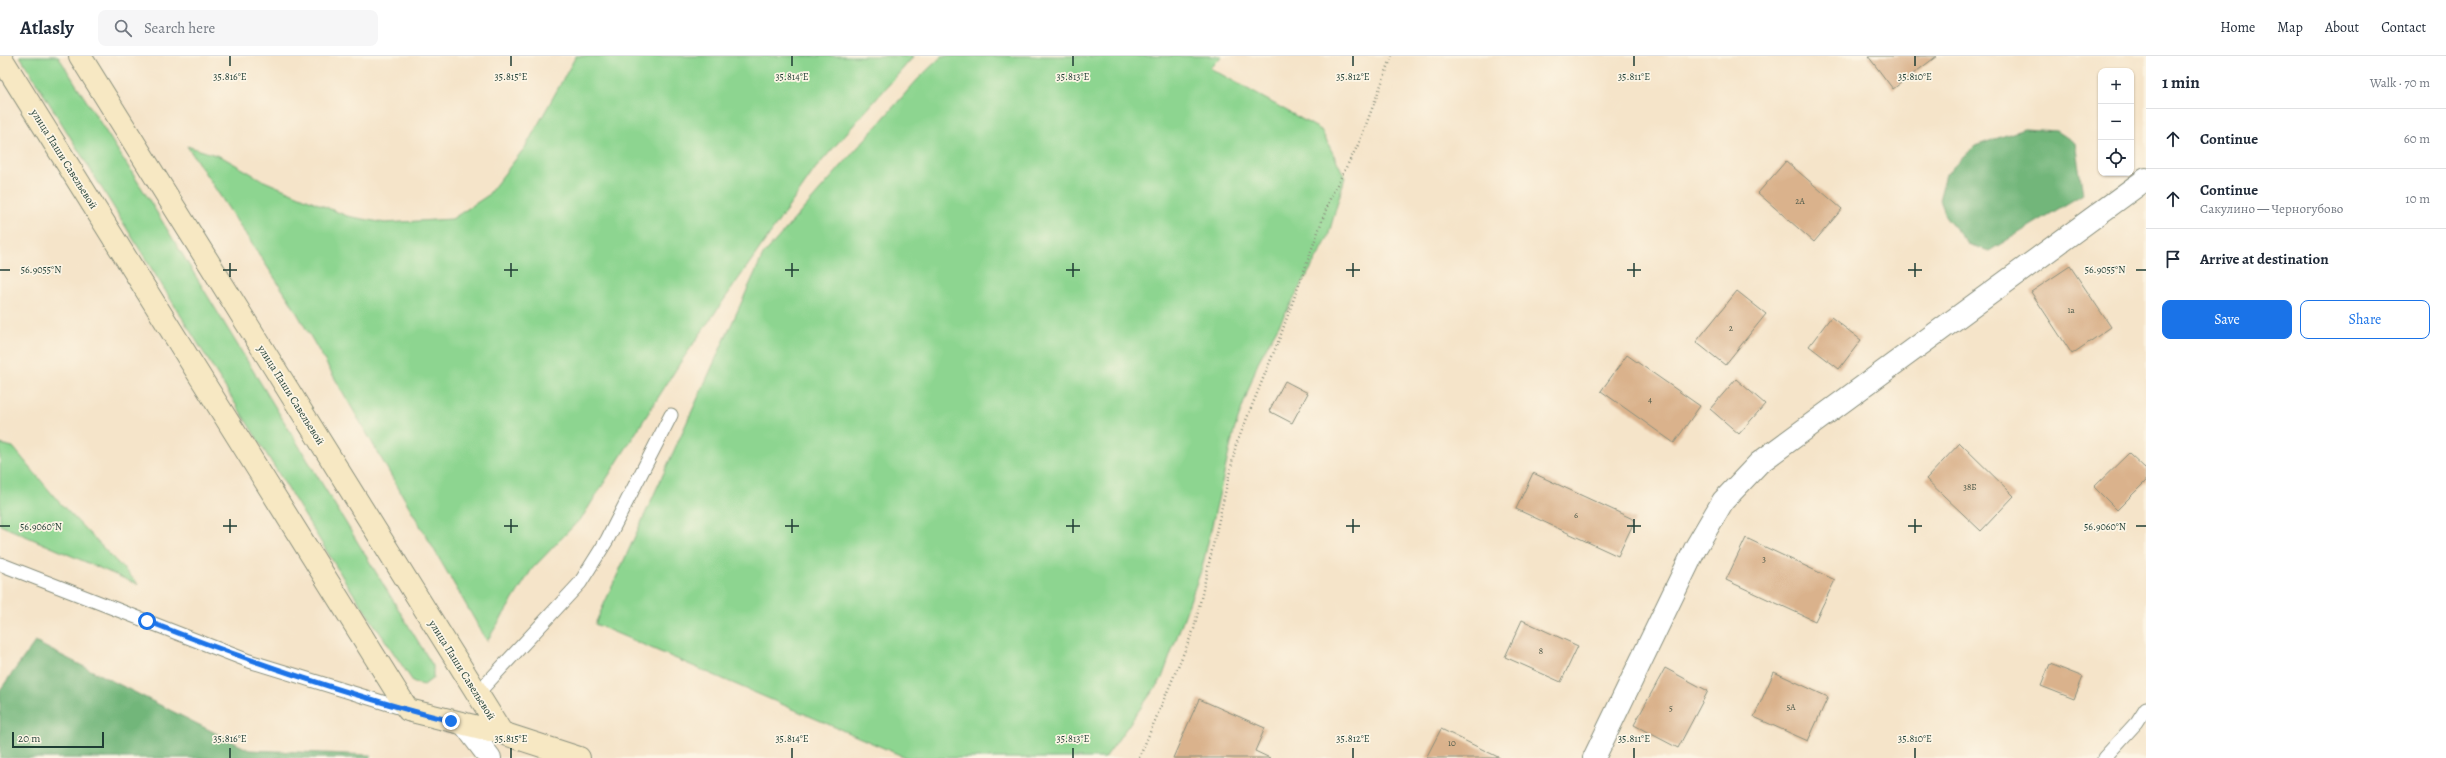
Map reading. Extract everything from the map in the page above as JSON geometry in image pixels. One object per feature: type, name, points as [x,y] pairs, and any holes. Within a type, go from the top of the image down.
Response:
[{"type":"street","name":"улица Паши Савельевой","points":[[0,56],[408,710]]},
{"type":"street","name":"улица Паши Савельевой","points":[[80,56],[502,733]]},
{"type":"street","points":[[1594,758],[1696,547],[1723,501],[1766,458],[2146,179]]},
{"type":"street","points":[[408,710],[502,733],[579,758]]},
{"type":"street","points":[[465,724],[490,758]]},
{"type":"lane","points":[[477,694],[580,583],[607,540],[671,415]]},
{"type":"lane","points":[[0,564],[250,661],[408,710]]},
{"type":"lane","points":[[2104,758],[2138,722],[2146,708]]},
{"type":"path","points":[[1139,758],[1194,629],[1236,445],[1280,337],[1331,196],[1359,143],[1392,56]]},
{"type":"green space","points":[[20,56],[58,56],[148,198],[433,666],[433,678],[424,685],[414,683],[347,584]]},
{"type":"green space","points":[[576,56],[914,56],[815,169],[680,363],[583,516],[532,569],[487,641],[290,301],[187,146],[222,157],[264,181],[347,216],[385,223],[452,219],[487,196],[526,146]]},
{"type":"green space","points":[[942,56],[1222,56],[1210,68],[1321,130],[1345,177],[1327,240],[1258,362],[1234,431],[1202,568],[1162,678],[1105,758],[907,758],[595,624],[763,255],[918,79]]},
{"type":"green space","points":[[2024,129],[2057,131],[2075,143],[2083,194],[1989,251],[1968,244],[1946,218],[1939,200],[1946,174],[1975,146]]},
{"type":"green space","points":[[0,444],[13,447],[58,501],[139,585],[0,525]]},
{"type":"green space","points":[[35,642],[249,750],[371,755],[370,758],[0,758],[0,690]]},
{"type":"building","points":[[1868,56],[1937,56],[1893,89]]},
{"type":"building","points":[[1786,161],[1842,209],[1814,242],[1758,193]]},
{"type":"building","points":[[2070,266],[2111,327],[2072,354],[2031,292]]},
{"type":"building","points":[[1737,291],[1766,314],[1725,365],[1696,342]]},
{"type":"building","points":[[1831,317],[1861,340],[1839,369],[1809,346]]},
{"type":"building","points":[[1627,355],[1700,406],[1674,443],[1601,391]]},
{"type":"building","points":[[1736,379],[1765,404],[1739,434],[1710,409]]},
{"type":"building","points":[[1285,381],[1308,393],[1292,423],[1269,411]]},
{"type":"building","points":[[1960,443],[2014,496],[1981,531],[1926,479]]},
{"type":"building","points":[[2129,453],[2146,469],[2146,481],[2117,510],[2094,487]]},
{"type":"building","points":[[1533,473],[1635,520],[1618,556],[1516,509]]},
{"type":"building","points":[[1746,538],[1835,580],[1815,621],[1726,580]]},
{"type":"building","points":[[1522,620],[1578,646],[1561,682],[1505,657]]},
{"type":"building","points":[[2050,664],[2083,677],[2074,699],[2041,686]]},
{"type":"building","points":[[1665,668],[1708,691],[1678,748],[1634,725]]},
{"type":"building","points":[[1774,672],[1828,697],[1808,741],[1754,717]]},
{"type":"building","points":[[1199,699],[1265,728],[1255,751],[1270,758],[1173,758]]},
{"type":"building","points":[[1441,729],[1500,758],[1426,758]]},
{"type":"route","points":[[147,621],[250,661],[408,710],[451,721]]}]
